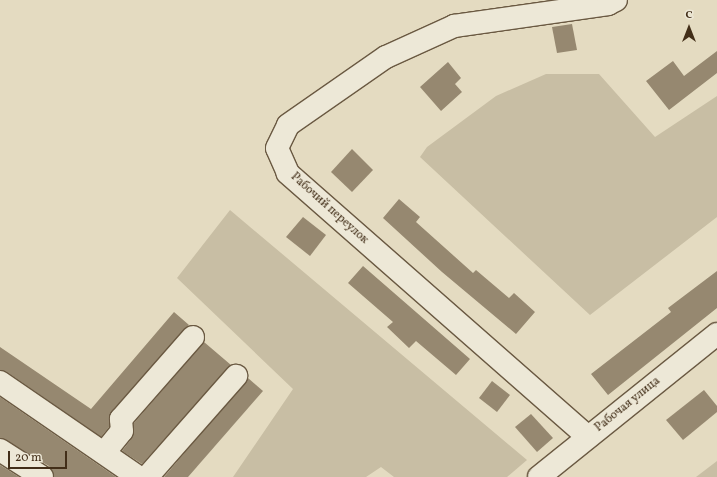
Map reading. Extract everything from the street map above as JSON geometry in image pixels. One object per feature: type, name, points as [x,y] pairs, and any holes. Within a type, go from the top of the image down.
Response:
[{"type":"street","name":"Рабочий переулок","points":[[588,438],[288,173],[278,148],[288,125],[360,75],[386,57],[454,26],[608,4],[616,0]]},
{"type":"street","name":"Рабочая улица","points":[[539,477],[717,334]]},
{"type":"street","points":[[104,453],[122,431],[122,419],[193,337]]},
{"type":"street","points":[[147,477],[236,376]]},
{"type":"street","points":[[0,382],[138,477]]},
{"type":"street","points":[[0,450],[42,477]]},
{"type":"shaded area","points":[[546,74],[599,74],[655,137],[717,96],[717,217],[590,315],[420,157],[427,147],[496,96]]},
{"type":"shaded area","points":[[230,210],[527,460],[507,477],[394,477],[381,467],[366,477],[233,477],[293,389],[177,278]]},
{"type":"shaded area","points":[[717,461],[717,477],[696,477]]},
{"type":"building","points":[[572,24],[577,50],[557,53],[552,27]]},
{"type":"building","points":[[717,51],[717,73],[669,110],[646,81],[673,61],[684,76]]},
{"type":"building","points":[[448,62],[461,78],[455,84],[462,92],[441,111],[420,87]]},
{"type":"building","points":[[352,149],[373,170],[352,192],[331,172]]},
{"type":"building","points":[[399,199],[420,217],[416,222],[473,273],[476,270],[509,298],[514,293],[535,312],[516,334],[442,272],[383,218]]},
{"type":"building","points":[[303,217],[326,235],[310,256],[286,237]]},
{"type":"building","points":[[363,266],[470,359],[456,375],[416,341],[409,348],[387,327],[393,322],[348,283]]},
{"type":"building","points":[[717,271],[717,308],[608,395],[591,374],[671,312],[668,308]]},
{"type":"building","points":[[174,312],[189,325],[112,411],[109,427],[101,437],[7,372],[0,370],[0,347],[91,409]]},
{"type":"building","points":[[204,342],[231,365],[142,464],[122,451],[132,438],[134,423]]},
{"type":"building","points":[[248,378],[263,391],[188,477],[164,477]]},
{"type":"building","points":[[492,381],[510,395],[497,412],[479,398]]},
{"type":"building","points":[[704,390],[717,406],[717,412],[683,440],[666,420]]},
{"type":"building","points":[[0,397],[116,477],[54,477],[49,466],[0,438]]},
{"type":"building","points":[[531,414],[553,438],[537,452],[515,427]]},
{"type":"building","points":[[0,465],[19,477],[0,477]]}]
